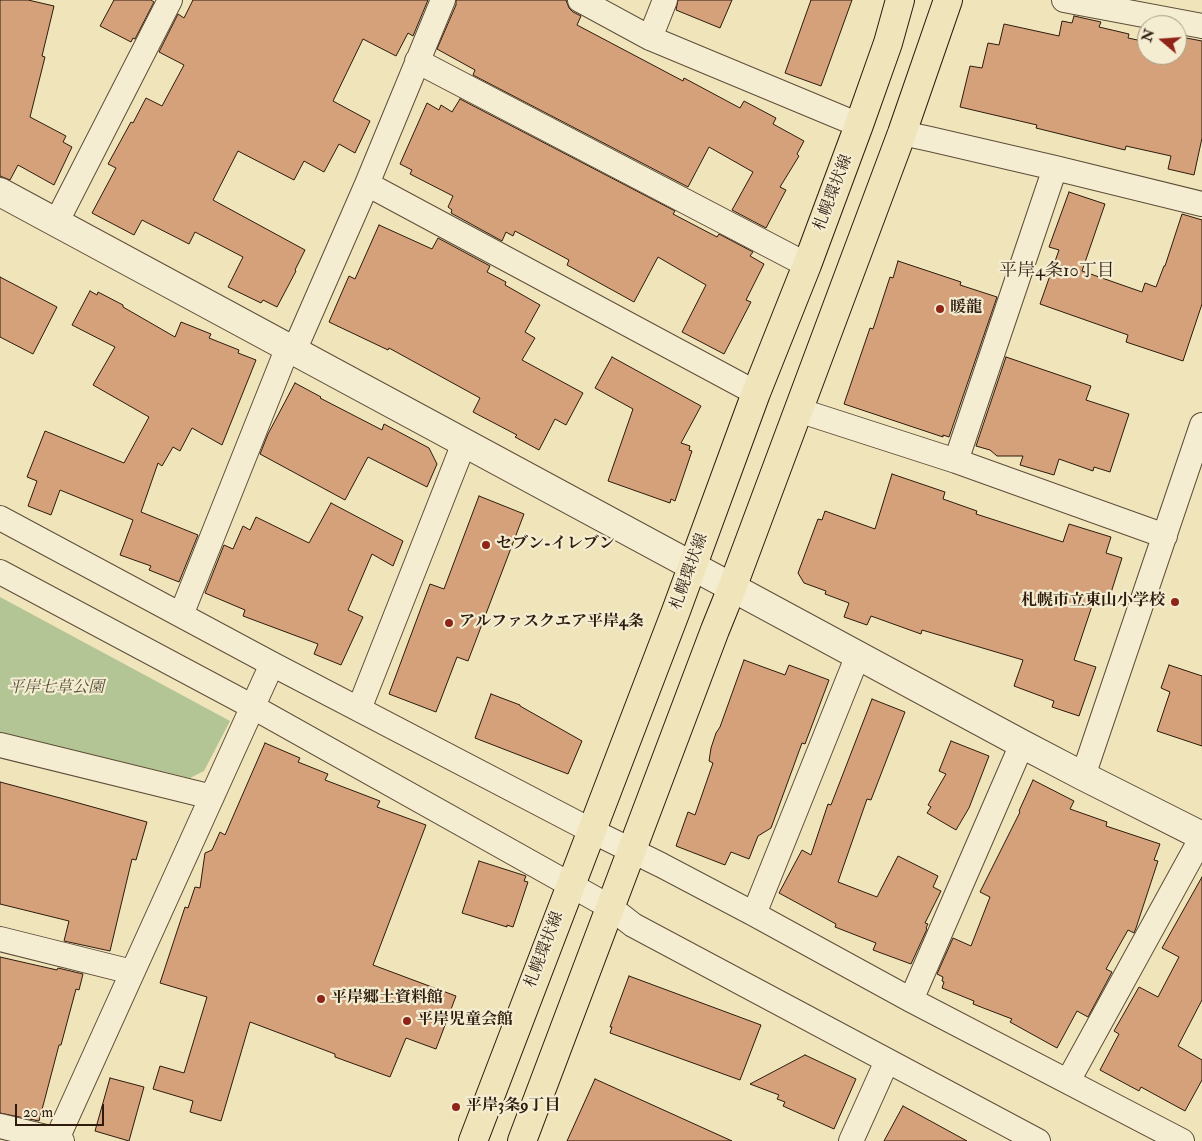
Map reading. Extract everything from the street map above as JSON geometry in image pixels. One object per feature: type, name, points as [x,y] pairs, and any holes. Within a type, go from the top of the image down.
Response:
[{"type":"main road","name":"札幌環状線","points":[[473,1141],[570,884],[592,831],[756,393],[807,265],[888,43],[900,0]]},
{"type":"main road","points":[[522,1141],[902,133],[948,0]]},
{"type":"street","points":[[56,223],[170,0]]},
{"type":"street","points":[[181,615],[291,349],[367,184],[443,0]]},
{"type":"street","points":[[580,0],[650,38],[859,125]]},
{"type":"street","points":[[650,38],[665,0]]},
{"type":"street","points":[[1064,0],[1202,26]]},
{"type":"street","points":[[417,61],[807,265]]},
{"type":"street","points":[[902,133],[1202,204]]},
{"type":"street","points":[[956,461],[1055,168]]},
{"type":"street","points":[[367,184],[756,393]]},
{"type":"street","points":[[0,192],[1022,744],[1202,836],[1068,1081]]},
{"type":"street","points":[[798,410],[956,461],[1165,536]]},
{"type":"street","points":[[1083,776],[1202,425]]},
{"type":"street","points":[[358,709],[464,443]]},
{"type":"street","points":[[0,518],[272,664],[632,850],[911,1000],[1182,1141]]},
{"type":"street","points":[[0,572],[253,707],[570,884],[610,907],[633,925],[1038,1141]]},
{"type":"street","points":[[754,914],[858,655]]},
{"type":"street","points":[[0,1126],[58,1141],[132,972],[272,664]]},
{"type":"street","points":[[911,1000],[1022,744]]},
{"type":"street","points":[[0,745],[212,797]]},
{"type":"street","points":[[0,939],[132,972]]},
{"type":"street","points":[[851,1141],[887,1061]]},
{"type":"green space","name":"平岸七草公園","points":[[0,597],[230,721],[204,771],[190,778],[0,733]]},
{"type":"building","points":[[0,0],[28,0],[54,6],[42,56],[45,57],[30,117],[66,136],[63,142],[72,147],[54,185],[18,165],[10,180],[0,176]]},
{"type":"building","points":[[114,0],[151,0],[154,2],[135,39],[133,38],[131,42],[100,26]]},
{"type":"building","points":[[193,0],[428,0],[413,36],[408,33],[396,56],[363,39],[333,101],[370,121],[355,153],[339,144],[324,172],[304,161],[294,180],[238,151],[213,200],[305,250],[277,307],[263,300],[261,303],[228,287],[243,257],[195,232],[189,244],[142,220],[134,235],[92,213],[116,168],[108,164],[131,122],[133,123],[146,98],[162,106],[184,65],[159,52],[178,14],[184,18]]},
{"type":"building","points":[[456,0],[566,0],[569,8],[581,16],[577,25],[683,81],[684,78],[740,108],[744,101],[776,118],[773,124],[804,141],[797,154],[799,156],[780,187],[786,190],[766,228],[732,210],[753,172],[709,147],[688,187],[473,75],[475,70],[437,49],[456,5]]},
{"type":"building","points":[[678,0],[732,0],[720,28],[676,10]]},
{"type":"building","points":[[811,0],[852,0],[821,86],[785,73]]},
{"type":"building","points":[[1074,16],[1101,22],[1099,27],[1129,34],[1128,38],[1137,40],[1137,65],[1187,65],[1187,38],[1202,41],[1202,138],[1194,175],[1168,169],[1171,156],[1126,146],[1125,150],[1036,128],[1037,125],[960,107],[970,66],[982,68],[988,43],[999,45],[1004,24],[1059,36],[1062,21],[1072,23]]},
{"type":"building","points":[[460,99],[675,211],[673,214],[717,237],[719,234],[753,252],[750,256],[764,264],[746,300],[751,302],[724,354],[682,332],[706,285],[658,257],[634,302],[567,265],[569,260],[515,231],[513,236],[506,232],[502,241],[451,213],[452,210],[448,207],[453,196],[410,174],[412,170],[400,164],[427,103],[439,110],[441,105],[452,112]]},
{"type":"building","points":[[1069,192],[1105,204],[1082,271],[1142,292],[1145,283],[1156,287],[1182,214],[1202,220],[1202,304],[1183,361],[1126,342],[1128,335],[1040,304],[1059,250],[1049,247]]},
{"type":"building","points":[[379,225],[432,249],[438,238],[490,266],[487,272],[506,282],[505,285],[540,305],[525,332],[535,338],[522,360],[583,393],[566,425],[555,419],[539,450],[515,437],[517,435],[473,412],[480,398],[389,348],[388,350],[329,322],[349,276],[355,279]]},
{"type":"building","points":[[898,261],[961,282],[960,285],[997,297],[949,437],[943,435],[943,437],[844,404],[870,328],[873,329],[890,277],[893,278]]},
{"type":"building","points":[[0,277],[57,307],[33,354],[0,337]]},
{"type":"building","points":[[90,291],[97,295],[98,292],[123,305],[123,307],[175,337],[181,322],[211,334],[209,338],[239,350],[238,353],[256,360],[222,445],[192,428],[180,451],[173,447],[162,466],[158,463],[141,512],[198,535],[179,582],[149,570],[151,566],[120,555],[133,520],[60,490],[51,515],[28,506],[37,481],[27,477],[45,431],[124,463],[149,417],[93,385],[115,347],[72,325]]},
{"type":"building","points":[[612,357],[701,406],[681,443],[690,446],[689,450],[692,451],[675,501],[671,499],[670,503],[608,481],[633,409],[595,388]]},
{"type":"building","points":[[1006,357],[1091,386],[1086,400],[1129,414],[1110,472],[1094,467],[1093,471],[1059,459],[1054,475],[1020,465],[1023,456],[997,456],[990,450],[976,446]]},
{"type":"building","points":[[295,383],[382,430],[384,424],[429,448],[437,464],[427,487],[368,457],[345,500],[260,454],[268,434]]},
{"type":"building","points":[[892,474],[945,492],[943,499],[977,511],[976,514],[1063,542],[1069,524],[1111,537],[1106,553],[1122,558],[1110,596],[1097,591],[1074,660],[1096,667],[1079,716],[1052,707],[1054,701],[1014,686],[1023,660],[922,630],[921,634],[871,616],[867,625],[844,617],[849,603],[825,594],[826,591],[804,583],[798,573],[818,519],[822,520],[825,511],[875,529]]},
{"type":"building","points":[[479,496],[524,514],[468,661],[457,657],[436,712],[389,694],[430,584],[444,589]]},
{"type":"building","points":[[331,503],[403,541],[393,566],[372,554],[348,610],[363,617],[341,665],[314,654],[318,644],[243,616],[245,610],[205,593],[224,545],[233,549],[243,526],[250,530],[256,517],[309,543]]},
{"type":"building","points":[[744,660],[785,675],[789,665],[829,680],[805,744],[802,743],[771,828],[758,836],[749,859],[731,852],[725,865],[676,846],[688,812],[695,815],[713,763],[709,761],[711,748]]},
{"type":"building","points":[[1169,665],[1202,676],[1202,746],[1157,731],[1170,692],[1161,688]]},
{"type":"building","points":[[491,694],[520,705],[582,741],[568,774],[475,738]]},
{"type":"building","points":[[872,699],[905,712],[871,800],[867,799],[838,882],[877,897],[898,856],[938,876],[933,887],[941,891],[925,923],[928,924],[927,929],[911,964],[873,950],[876,943],[835,927],[836,924],[779,893],[802,850],[811,855],[828,804],[831,805]]},
{"type":"building","points":[[951,741],[989,756],[969,808],[956,830],[927,813],[931,807],[928,805],[946,774],[939,771]]},
{"type":"building","points":[[265,743],[300,758],[298,762],[328,774],[325,780],[380,801],[377,807],[426,825],[373,965],[456,996],[436,1049],[406,1038],[390,1077],[250,1022],[221,1121],[190,1112],[193,1101],[153,1089],[160,1066],[184,1073],[207,997],[160,983],[185,907],[188,908],[195,887],[200,888],[205,853],[212,850],[220,832],[225,835]]},
{"type":"building","points":[[1033,780],[1074,801],[1070,809],[1107,822],[1106,826],[1160,844],[1154,860],[1158,861],[1134,933],[1128,930],[1106,969],[1112,972],[1088,1017],[1077,1011],[1057,1048],[1010,1022],[1012,1019],[973,1004],[974,1001],[942,988],[943,977],[937,974],[953,938],[971,946],[990,897],[980,892],[1020,812]]},
{"type":"building","points":[[0,782],[147,822],[136,860],[132,859],[110,951],[64,941],[69,921],[0,904]]},
{"type":"building","points":[[479,861],[526,876],[524,881],[528,882],[513,927],[507,925],[507,927],[462,913]]},
{"type":"building","points":[[1202,877],[1202,1000],[1178,1046],[1202,1060],[1202,1080],[1185,1111],[1141,1087],[1139,1091],[1100,1070],[1119,1034],[1114,1031],[1139,987],[1158,997],[1179,957],[1162,948]]},
{"type":"building","points":[[0,957],[83,974],[79,990],[76,989],[61,1045],[59,1045],[39,1121],[0,1113]]},
{"type":"building","points":[[629,976],[761,1025],[740,1080],[610,1033],[612,1027],[610,1027]]},
{"type":"building","points":[[805,1055],[856,1079],[834,1129],[783,1106],[785,1102],[777,1099],[779,1095],[750,1084]]},
{"type":"building","points":[[110,1078],[144,1087],[129,1141],[95,1131]]},
{"type":"building","points":[[595,1079],[732,1141],[567,1141]]},
{"type":"building","points":[[903,1106],[967,1141],[884,1141]]},
{"type":"place","name":"暖龍","points":[[940,309]]},
{"type":"place","name":"セブン-イレブン","points":[[486,545]]},
{"type":"place","name":"札幌市立東山小学校","points":[[1175,602]]},
{"type":"place","name":"アルファスクエア平岸4条","points":[[449,623]]},
{"type":"place","name":"平岸郷土資料館","points":[[321,999]]},
{"type":"place","name":"平岸児童会館","points":[[407,1021]]},
{"type":"place","name":"平岸3条9丁目","points":[[456,1107]]},
{"type":"district","name":"平岸4条10丁目","points":[[1057,272]]}]
